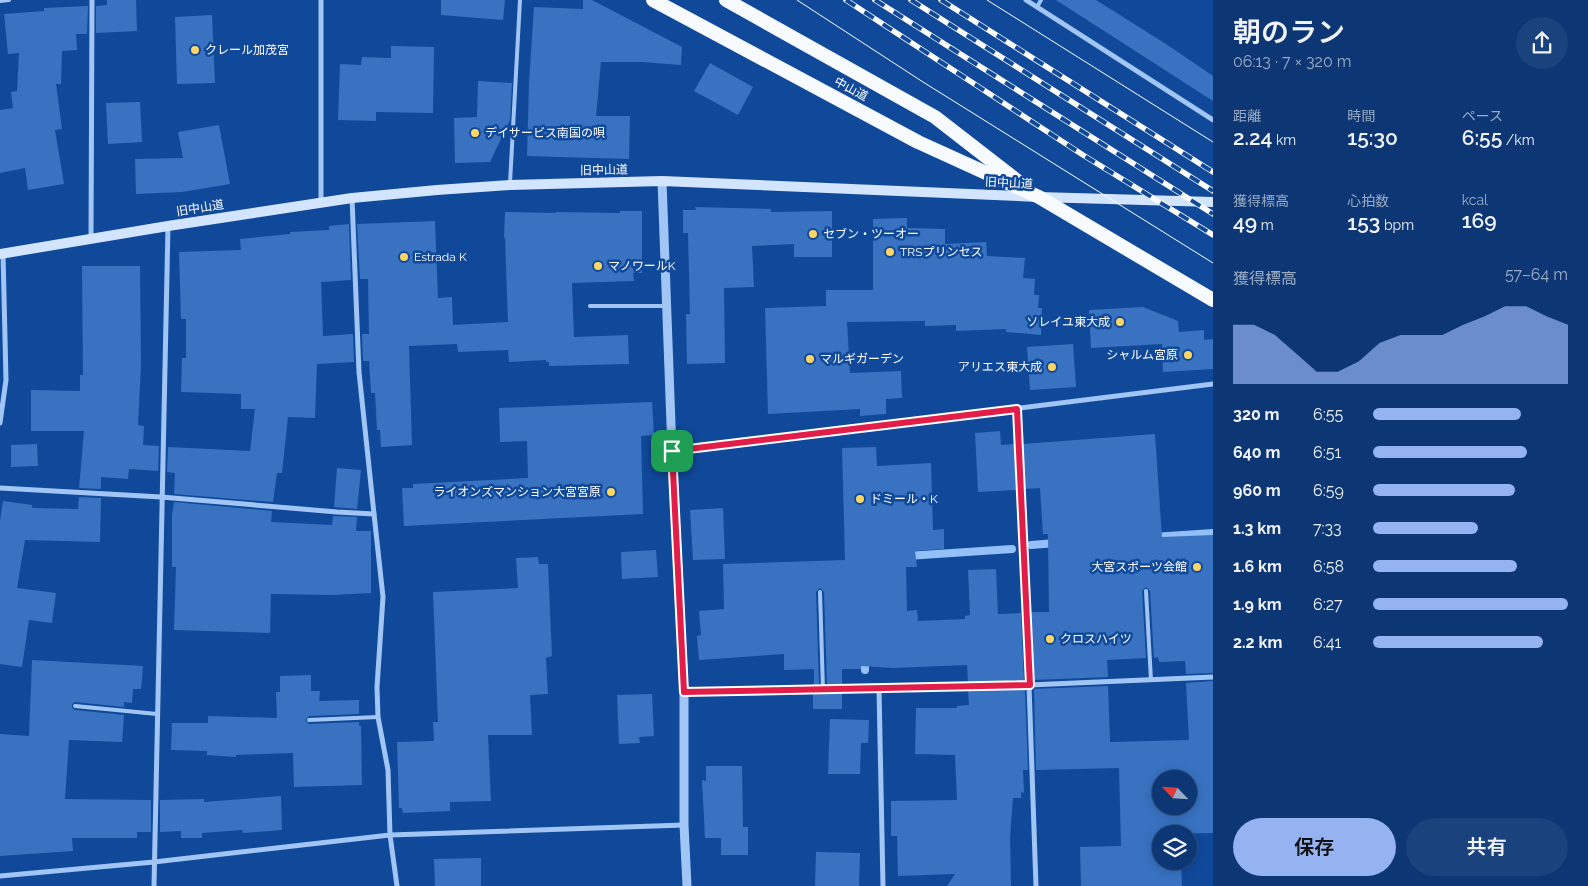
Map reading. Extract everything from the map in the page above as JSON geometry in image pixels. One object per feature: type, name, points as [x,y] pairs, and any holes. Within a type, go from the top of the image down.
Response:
[{"type":"highway","name":"中山道","points":[[653,0],[918,142],[1039,197],[1213,300]]},
{"type":"highway","name":"中山道","points":[[726,0],[935,116],[1039,197]]},
{"type":"main road","name":"旧中山道","points":[[1,253],[321,202],[437,190],[510,185],[662,182],[1213,202]]},
{"type":"street","points":[[91,238],[92,0]]},
{"type":"street","points":[[321,0],[321,202]]},
{"type":"street","points":[[1026,0],[1213,120]]},
{"type":"street","points":[[662,182],[672,451],[684,692],[684,825],[687,886]]},
{"type":"street","points":[[352,198],[359,372],[383,597],[377,687],[378,717],[388,770],[390,835],[397,886]]},
{"type":"street","points":[[154,886],[168,226]]},
{"type":"street","points":[[0,423],[6,380],[1,253]]},
{"type":"street","points":[[672,451],[1213,384]]},
{"type":"street","points":[[1017,409],[1037,886]]},
{"type":"street","points":[[0,488],[161,497],[374,514]]},
{"type":"street","points":[[684,692],[1030,685],[1213,677]]},
{"type":"street","points":[[879,689],[883,886]]},
{"type":"street","points":[[0,876],[154,862],[390,835],[684,825]]},
{"type":"lane","points":[[0,1],[9,0]]},
{"type":"lane","points":[[510,185],[520,0]]},
{"type":"lane","points":[[1037,6],[1041,0]]},
{"type":"lane","points":[[590,306],[667,306]]},
{"type":"lane","points":[[1146,591],[1151,680]]},
{"type":"lane","points":[[820,592],[823,690]]},
{"type":"lane","points":[[75,706],[157,714]]},
{"type":"lane","points":[[310,720],[378,717]]},
{"type":"building","points":[[107,0],[136,0],[137,31],[96,33],[96,6],[107,5]]},
{"type":"building","points":[[441,0],[505,0],[503,20],[441,15]]},
{"type":"building","points":[[583,0],[592,0],[682,47],[681,65],[601,62],[596,116],[630,116],[629,159],[527,156],[534,7],[583,9]]},
{"type":"building","points":[[1056,0],[1096,0],[1166,44],[1213,76],[1213,101]]},
{"type":"building","points":[[88,6],[87,34],[76,34],[77,50],[62,51],[61,84],[56,84],[62,129],[55,130],[64,184],[28,190],[25,168],[0,173],[0,110],[13,108],[11,92],[17,91],[19,53],[8,54],[4,14],[44,11],[44,8]]},
{"type":"building","name":"クレール加茂宮","points":[[212,15],[215,83],[177,84],[175,17]]},
{"type":"building","points":[[391,46],[434,47],[433,113],[376,112],[376,121],[338,120],[340,64],[361,65],[362,57],[391,58]]},
{"type":"building","points":[[710,63],[753,87],[738,115],[694,91]]},
{"type":"building","points":[[478,81],[512,83],[510,120],[490,162],[455,163],[454,118],[477,117]]},
{"type":"building","points":[[140,102],[142,142],[108,144],[106,103]]},
{"type":"building","points":[[219,125],[230,184],[182,192],[136,194],[135,159],[183,158],[178,132]]},
{"type":"building","points":[[695,207],[771,209],[771,212],[832,211],[832,257],[794,257],[794,244],[752,246],[754,287],[724,288],[725,363],[687,364],[686,314],[690,314],[688,233],[683,233],[683,210],[696,210]]},
{"type":"building","points":[[620,211],[642,211],[642,273],[633,273],[634,281],[572,283],[574,337],[628,335],[629,364],[549,366],[549,362],[546,362],[546,360],[509,362],[508,350],[458,352],[457,344],[409,346],[412,445],[381,447],[380,430],[377,430],[375,393],[371,393],[369,361],[363,361],[362,334],[369,334],[368,279],[360,279],[357,224],[435,221],[438,298],[452,297],[453,325],[508,322],[504,237],[505,212],[620,213]]},
{"type":"building","points":[[907,218],[907,228],[945,229],[945,244],[986,242],[987,256],[1025,258],[1023,278],[1035,279],[1034,295],[1039,295],[1038,308],[1042,308],[1041,335],[1006,332],[1006,329],[956,331],[956,325],[925,326],[925,321],[847,322],[850,373],[901,371],[902,398],[886,399],[886,414],[860,416],[860,409],[768,414],[765,308],[826,306],[826,290],[873,290],[873,219]]},
{"type":"building","points":[[349,224],[351,280],[321,282],[323,336],[353,334],[354,362],[317,364],[315,418],[288,417],[282,473],[277,473],[273,502],[174,494],[175,473],[167,472],[168,447],[250,451],[255,409],[241,409],[241,394],[181,392],[182,358],[186,358],[186,319],[181,319],[179,252],[241,250],[240,239],[290,234],[290,232],[329,230],[329,226]]},
{"type":"building","points":[[82,266],[140,266],[141,365],[138,425],[144,426],[143,445],[159,446],[158,471],[129,469],[128,479],[101,477],[101,489],[79,488],[84,431],[31,431],[31,390],[80,391],[80,375],[83,375]]},
{"type":"building","points":[[1143,307],[1178,321],[1179,332],[1204,330],[1204,340],[1213,339],[1213,369],[1163,372],[1162,344],[1091,348],[1089,310]]},
{"type":"building","name":"アリエス東大成","points":[[1073,344],[1076,387],[1030,390],[1027,347]]},
{"type":"building","points":[[652,402],[654,435],[641,436],[643,514],[404,526],[402,488],[413,488],[413,484],[528,478],[527,441],[500,442],[499,408]]},
{"type":"building","points":[[1000,431],[1001,445],[1014,444],[1016,490],[978,492],[975,433]]},
{"type":"building","points":[[1155,434],[1162,537],[1213,535],[1213,673],[1186,674],[1185,661],[1159,662],[1158,657],[1154,658],[1150,591],[1146,587],[1142,591],[1146,658],[1107,660],[1108,677],[1033,680],[1030,612],[1049,612],[1048,534],[1043,534],[1040,488],[1025,489],[1023,444]]},
{"type":"building","points":[[37,444],[38,466],[11,467],[11,445]]},
{"type":"building","points":[[876,447],[877,466],[931,463],[933,530],[944,529],[944,549],[915,551],[917,567],[906,567],[907,611],[917,610],[918,621],[965,619],[965,616],[970,615],[968,570],[996,569],[998,614],[1021,613],[1024,681],[968,682],[967,665],[893,668],[861,666],[861,669],[842,669],[842,684],[827,685],[824,592],[820,588],[816,592],[819,685],[814,685],[814,669],[784,670],[784,654],[699,660],[697,636],[701,635],[699,611],[724,609],[723,564],[845,560],[842,448]]},
{"type":"building","points":[[337,468],[361,470],[357,509],[334,507]]},
{"type":"building","points":[[79,497],[101,498],[100,542],[25,540],[17,588],[56,593],[52,623],[29,620],[22,667],[0,664],[0,521],[3,501],[32,505],[32,508],[78,509]]},
{"type":"building","points":[[174,502],[272,511],[271,522],[332,525],[333,516],[357,517],[356,531],[371,531],[371,593],[333,595],[271,594],[270,633],[174,630],[176,567],[172,567],[172,515]]},
{"type":"building","points":[[723,508],[725,559],[693,560],[690,510]]},
{"type":"building","points":[[656,550],[658,577],[622,579],[621,552]]},
{"type":"building","points":[[538,557],[539,564],[548,564],[552,656],[546,658],[548,694],[530,695],[532,735],[488,735],[491,801],[450,802],[450,811],[403,813],[402,808],[399,808],[397,742],[434,741],[433,722],[438,722],[433,592],[518,588],[516,558]]},
{"type":"building","points":[[32,660],[143,666],[141,689],[133,689],[132,703],[124,702],[124,707],[75,702],[72,704],[72,708],[75,710],[124,715],[122,742],[69,740],[65,799],[151,800],[151,832],[137,832],[137,838],[72,838],[73,851],[0,856],[0,734],[29,736]]},
{"type":"building","points":[[311,675],[311,691],[320,691],[319,701],[359,700],[359,714],[309,716],[305,720],[309,724],[359,722],[359,726],[361,726],[362,785],[294,787],[293,753],[236,755],[236,757],[207,755],[207,751],[171,750],[172,723],[208,723],[208,716],[277,718],[276,692],[280,692],[280,676]]},
{"type":"building","points":[[1213,681],[1213,833],[1197,833],[1197,825],[1152,825],[1152,870],[1181,870],[1182,886],[1081,886],[1080,847],[1121,846],[1119,768],[1036,770],[1034,689],[1108,686],[1110,742],[1189,740],[1186,683]]},
{"type":"building","points":[[1025,689],[1028,770],[1023,770],[1024,793],[1021,792],[1021,798],[1013,798],[1010,837],[1011,886],[947,886],[955,874],[898,876],[897,836],[891,836],[891,801],[957,800],[955,755],[915,754],[916,708],[957,708],[957,706],[969,705],[968,691]]},
{"type":"building","points":[[842,693],[842,709],[813,709],[813,694]]},
{"type":"building","points":[[652,694],[654,736],[639,737],[640,743],[619,744],[617,695]]},
{"type":"building","points":[[830,719],[869,720],[868,743],[861,743],[860,774],[828,774]]},
{"type":"building","points":[[706,766],[742,766],[743,827],[748,827],[748,855],[721,855],[721,838],[705,838],[702,780],[706,781]]},
{"type":"building","points":[[281,796],[282,830],[243,833],[242,830],[202,833],[202,838],[181,838],[181,831],[160,832],[160,800],[204,799],[204,802]]},
{"type":"building","points":[[816,852],[860,853],[859,886],[815,886]]},
{"type":"building","points":[[481,858],[481,886],[435,886],[434,859]]},
{"type":"waterway","points":[[1153,537],[1213,533]]},
{"type":"waterway","points":[[1031,545],[1056,543]]},
{"type":"waterway","points":[[907,556],[1012,549]]},
{"type":"waterway","points":[[865,657],[865,670]]},
{"type":"tram line","points":[[797,0],[923,82],[1213,263]]},
{"type":"tram line","points":[[987,0],[1213,142]]},
{"type":"railway","points":[[846,0],[1083,155],[1213,235]]},
{"type":"railway","points":[[875,0],[1213,214]]},
{"type":"railway","points":[[911,0],[1213,191]]},
{"type":"railway","points":[[941,0],[1213,172]]},
{"type":"place","name":"クレール加茂宮","points":[[195,50]]},
{"type":"place","name":"デイサービス南国の唄","points":[[475,133]]},
{"type":"place","name":"セブン・ツーオー","points":[[813,234]]},
{"type":"place","name":"TRSプリンセス","points":[[890,252]]},
{"type":"place","name":"Estrada K","points":[[404,257]]},
{"type":"place","name":"マノワールK","points":[[598,266]]},
{"type":"place","name":"ソレイユ東大成","points":[[1120,322]]},
{"type":"place","name":"シャルム宮原","points":[[1188,355]]},
{"type":"place","name":"マルギガーデン","points":[[810,359]]},
{"type":"place","name":"アリエス東大成","points":[[1052,367]]},
{"type":"place","name":"ライオンズマンション大宮宮原","points":[[611,492]]},
{"type":"place","name":"ドミール・K","points":[[860,499]]},
{"type":"place","name":"大宮スポーツ会館","points":[[1197,567]]},
{"type":"place","name":"クロスハイツ","points":[[1050,639]]},
{"type":"route","points":[[1017,409],[1030,685],[684,692],[672,451],[1017,409]]}]
